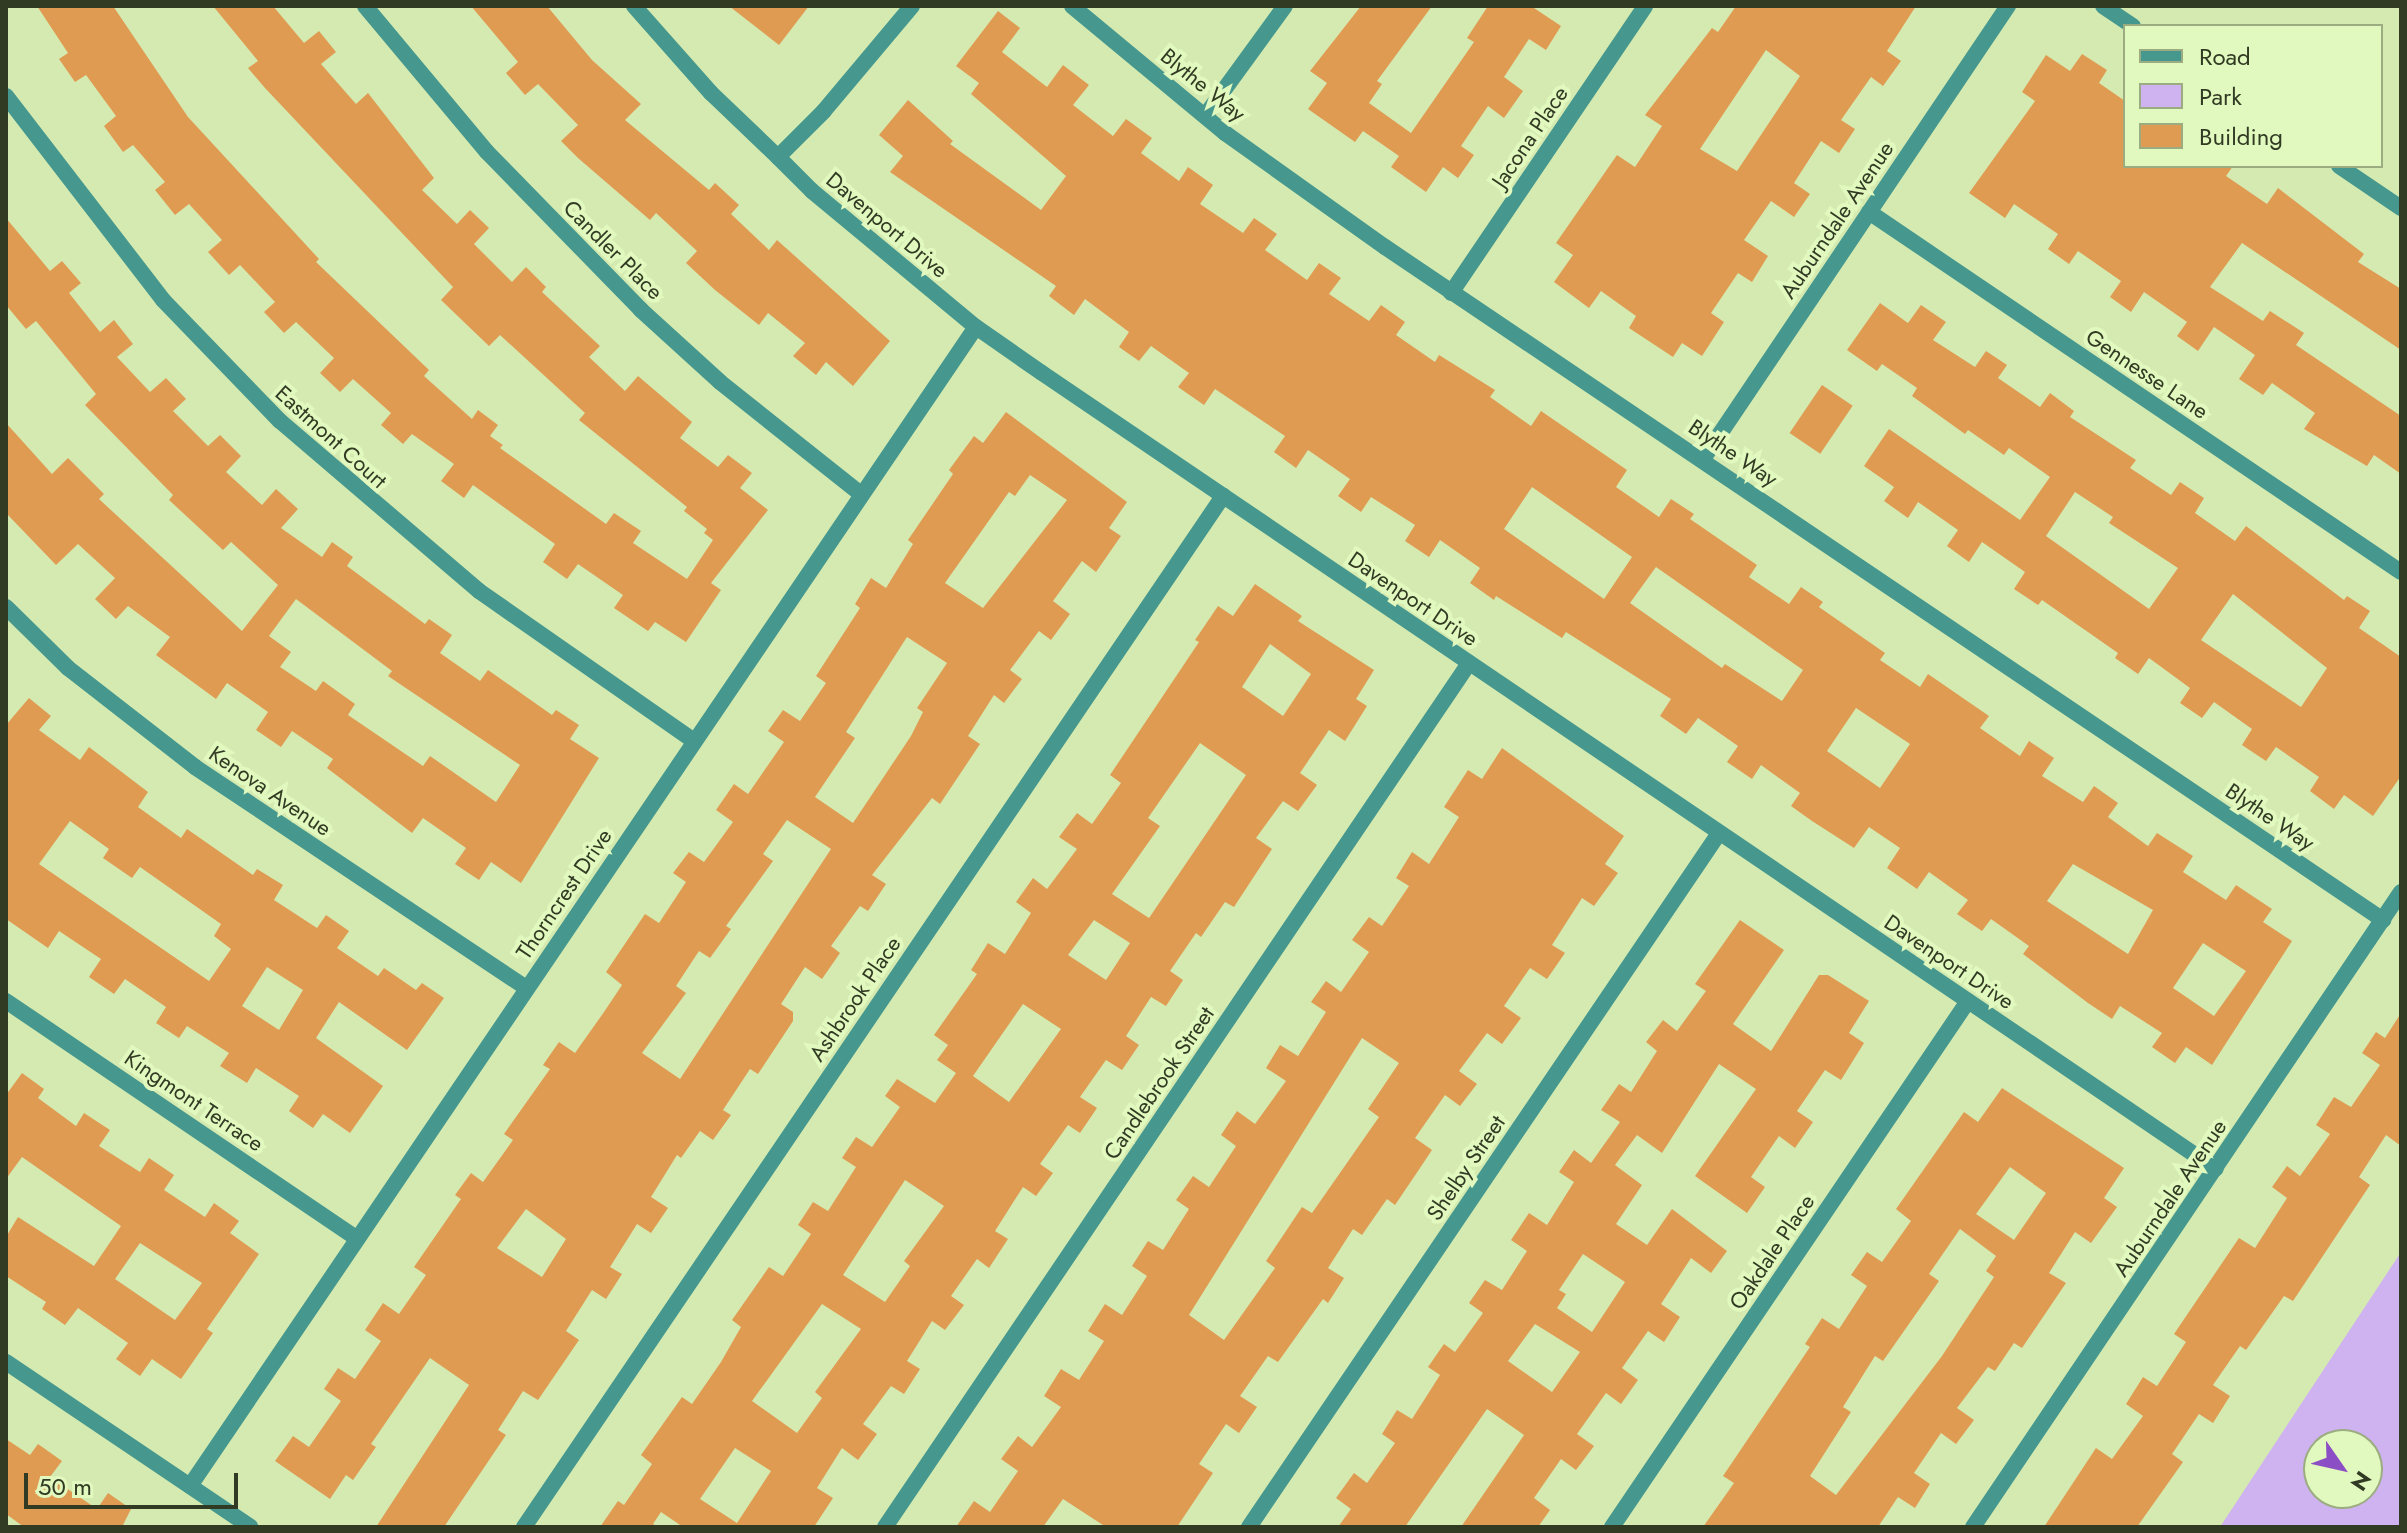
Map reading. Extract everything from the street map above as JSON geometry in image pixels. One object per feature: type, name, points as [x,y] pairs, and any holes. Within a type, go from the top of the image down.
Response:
[{"type":"street","name":"Candler Place","points":[[365,6],[487,152],[641,310],[720,382],[861,494]]},
{"type":"street","name":"Davenport Drive","points":[[634,6],[711,93],[778,157],[976,327],[2216,1169]]},
{"type":"street","points":[[778,157],[824,111],[912,6]]},
{"type":"street","name":"Blythe Way","points":[[1072,6],[1205,116],[1451,293],[1703,459],[2383,920]]},
{"type":"street","points":[[1205,116],[1285,6]]},
{"type":"street","name":"Jacona Place","points":[[1451,293],[1645,6]]},
{"type":"street","name":"Auburndale Avenue","points":[[1703,459],[2008,6]]},
{"type":"street","points":[[2103,6],[2130,24]]},
{"type":"street","name":"Eastmont Court","points":[[6,96],[163,300],[280,421],[479,591],[694,741]]},
{"type":"street","points":[[2342,168],[2401,208]]},
{"type":"street","name":"Gennesse Lane","points":[[1869,212],[2401,572]]},
{"type":"street","name":"Thorncrest Drive","points":[[190,1486],[976,327]]},
{"type":"street","name":"Ashbrook Place","points":[[524,1527],[1223,496]]},
{"type":"street","name":"Kenova Avenue","points":[[6,607],[68,668],[195,767],[527,988]]},
{"type":"street","name":"Candlebrook Street","points":[[885,1527],[1469,663]]},
{"type":"street","name":"Shelby Street","points":[[1249,1527],[1719,833]]},
{"type":"street","name":"Auburndale Avenue","points":[[1973,1527],[2401,892]]},
{"type":"street","name":"Kingmont Terrace","points":[[6,1001],[357,1239]]},
{"type":"street","name":"Oakdale Place","points":[[1612,1527],[1968,1001]]},
{"type":"street","points":[[6,1362],[251,1527]]},
{"type":"green space","points":[[2401,1252],[2401,1527],[2220,1527]]},
{"type":"building","points":[[37,6],[113,6],[188,117],[319,259],[316,262],[429,370],[424,376],[472,419],[478,410],[498,425],[490,436],[503,445],[500,448],[606,524],[614,513],[641,531],[633,543],[687,579],[713,540],[704,533],[707,529],[684,511],[687,507],[579,420],[585,413],[500,335],[489,346],[441,300],[453,287],[265,88],[248,68],[258,61],[213,6],[273,6],[304,43],[319,31],[336,52],[321,64],[356,104],[368,93],[434,178],[422,190],[457,224],[470,210],[489,228],[474,244],[512,282],[526,267],[546,287],[542,292],[600,346],[589,357],[625,391],[638,376],[692,422],[680,438],[718,467],[728,455],[752,473],[740,488],[768,510],[711,583],[721,590],[686,642],[655,622],[648,631],[614,608],[623,595],[578,564],[567,579],[543,562],[555,544],[473,485],[464,498],[441,481],[454,464],[412,434],[403,444],[381,425],[391,413],[353,379],[340,392],[320,373],[334,358],[296,322],[284,333],[264,312],[275,302],[240,265],[229,275],[208,252],[222,240],[189,204],[175,215],[155,190],[165,182],[133,145],[123,152],[104,126],[116,116],[86,75],[75,82],[59,59],[68,53]]},
{"type":"building","points":[[471,6],[547,6],[592,60],[641,104],[625,120],[709,190],[715,183],[739,205],[731,214],[769,250],[777,240],[890,341],[853,386],[826,362],[816,375],[793,356],[805,343],[768,313],[759,325],[715,290],[686,263],[697,251],[656,213],[650,220],[578,158],[561,141],[578,125],[538,84],[525,95],[506,73],[518,62]]},
{"type":"building","points":[[729,6],[809,6],[779,45]]},
{"type":"building","points":[[1361,6],[1432,6],[1377,81],[1382,84],[1369,103],[1411,133],[1474,42],[1467,38],[1488,6],[1531,6],[1561,26],[1546,50],[1529,39],[1504,77],[1523,91],[1504,118],[1488,106],[1461,146],[1474,155],[1458,178],[1443,167],[1426,192],[1391,167],[1399,156],[1363,131],[1355,142],[1308,109],[1327,83],[1310,71]]},
{"type":"building","points":[[1736,6],[1916,6],[1887,51],[1901,61],[1883,86],[1871,77],[1841,120],[1855,129],[1839,153],[1821,141],[1794,183],[1810,194],[1794,217],[1771,201],[1744,240],[1768,256],[1752,282],[1738,273],[1711,313],[1724,322],[1702,356],[1682,343],[1673,357],[1629,328],[1636,316],[1601,291],[1589,308],[1554,282],[1573,255],[1556,243],[1617,155],[1635,167],[1662,126],[1645,115],[1712,28],[1718,32]],"holes":[[[1766,50],[1800,76],[1737,171],[1700,149]]]},
{"type":"building","points":[[998,11],[1020,28],[1002,52],[1047,87],[1063,65],[1089,85],[1073,105],[1113,136],[1126,119],[1152,138],[1141,153],[1179,181],[1188,167],[1213,185],[1200,204],[1243,233],[1254,218],[1277,234],[1265,250],[1307,280],[1319,263],[1341,278],[1329,294],[1369,321],[1381,305],[1405,322],[1396,335],[1435,362],[1439,355],[1495,390],[1490,397],[1531,426],[1541,411],[1627,470],[1616,487],[1659,517],[1671,499],[1694,514],[1690,519],[1757,565],[1749,577],[1789,604],[1801,587],[1823,602],[1819,607],[1885,653],[1880,660],[1920,687],[1928,674],[1989,716],[1980,728],[2020,756],[2029,741],[2054,758],[2042,776],[2083,802],[2094,786],[2118,803],[2108,817],[2148,846],[2157,833],[2193,856],[2183,872],[2226,900],[2236,885],[2272,909],[2263,922],[2292,941],[2212,1065],[2186,1047],[2175,1063],[2152,1047],[2162,1033],[2120,1006],[2112,1019],[2023,954],[2029,946],[1991,919],[1982,931],[1957,914],[1968,900],[1929,872],[1917,889],[1887,868],[1900,848],[1869,827],[1854,848],[1812,821],[1791,806],[1800,793],[1761,765],[1752,779],[1727,762],[1738,746],[1698,718],[1686,734],[1660,716],[1671,699],[1566,632],[1562,638],[1496,596],[1494,600],[1470,583],[1480,568],[1440,540],[1429,557],[1405,541],[1415,525],[1371,497],[1361,512],[1338,496],[1350,479],[1308,450],[1296,468],[1274,452],[1285,436],[1215,389],[1204,405],[1178,387],[1189,373],[1151,346],[1139,361],[1119,347],[1129,332],[1085,299],[1074,315],[1049,296],[1056,286],[890,172],[903,156],[879,135],[908,100],[953,141],[950,144],[1041,210],[1066,176],[971,94],[979,83],[956,66]],"holes":[[[1532,487],[1632,557],[1604,599],[1504,529]],[[1656,567],[1803,670],[1782,701],[1725,664],[1722,668],[1630,603]],[[1856,708],[1910,744],[1880,788],[1827,751]],[[2073,864],[2153,910],[2128,954],[2047,901]],[[2203,943],[2246,971],[2214,1016],[2173,988]]]},
{"type":"building","points":[[2082,54],[2107,70],[2099,83],[2123,100],[2123,168],[2232,168],[2226,176],[2267,204],[2278,188],[2364,254],[2358,262],[2401,289],[2401,350],[2242,243],[2210,287],[2263,321],[2270,311],[2304,333],[2296,345],[2401,416],[2401,474],[2374,455],[2367,466],[2304,429],[2315,413],[2272,383],[2263,395],[2239,379],[2255,355],[2214,327],[2198,351],[2177,336],[2187,322],[2144,292],[2131,312],[2110,297],[2121,281],[2078,251],[2069,264],[2048,249],[2058,234],[2014,204],[2005,218],[1969,193],[2035,101],[2022,92],[2046,55],[2070,71]]},
{"type":"building","points":[[6,218],[50,271],[62,261],[81,283],[69,293],[100,332],[114,320],[133,344],[117,357],[150,392],[166,378],[186,399],[173,411],[208,446],[220,435],[241,456],[226,472],[262,505],[276,489],[298,509],[281,528],[322,557],[332,542],[353,557],[347,566],[425,624],[429,619],[452,635],[440,653],[480,681],[488,670],[552,715],[556,710],[579,725],[570,739],[599,758],[521,883],[491,862],[479,880],[455,864],[466,848],[423,818],[412,833],[327,768],[333,759],[292,731],[281,747],[256,730],[268,712],[227,683],[216,699],[156,655],[170,637],[128,606],[116,619],[95,599],[115,578],[78,544],[56,565],[6,513],[6,423],[52,474],[68,458],[104,494],[99,499],[242,631],[278,585],[231,542],[223,550],[169,500],[173,495],[85,405],[96,394],[36,321],[26,329],[6,305]],"holes":[[[296,599],[392,671],[388,676],[520,765],[496,802],[430,756],[423,766],[348,715],[355,704],[323,681],[316,691],[280,667],[291,652],[269,636]]]},
{"type":"building","points":[[1880,303],[1908,323],[1921,305],[1946,322],[1933,340],[1975,367],[1986,351],[2007,365],[1998,378],[2040,407],[2050,393],[2074,411],[2070,417],[2136,460],[2130,468],[2171,495],[2180,482],[2204,498],[2195,513],[2235,541],[2246,526],[2344,600],[2347,596],[2370,611],[2359,628],[2401,657],[2401,776],[2373,816],[2344,795],[2334,809],[2310,791],[2319,777],[2276,747],[2266,761],[2242,745],[2252,729],[2214,702],[2202,718],[2180,703],[2190,688],[2149,658],[2138,674],[2115,658],[2118,653],[2042,600],[2038,605],[2014,589],[2025,572],[1982,542],[1969,562],[1947,546],[1958,530],[1918,502],[1908,518],[1884,501],[1894,487],[1864,466],[1889,429],[2020,520],[2050,477],[2009,448],[2004,455],[1968,430],[1965,434],[1912,396],[1917,388],[1882,364],[1877,371],[1847,350]],"holes":[[[2075,492],[2113,517],[2109,523],[2178,568],[2149,609],[2046,536]],[[2233,594],[2327,668],[2301,707],[2201,640]]]},
{"type":"building","points":[[1822,385],[1853,406],[1820,454],[1790,433]]},
{"type":"building","points":[[1006,412],[1127,502],[1109,528],[1121,536],[1096,572],[1082,561],[1053,601],[1070,614],[1051,640],[1039,631],[1010,670],[1022,679],[1004,703],[994,695],[968,736],[980,744],[940,804],[932,798],[872,875],[886,884],[868,911],[860,906],[831,946],[840,953],[822,979],[805,967],[781,1004],[793,1012],[793,1021],[758,1074],[750,1069],[723,1110],[731,1115],[713,1140],[700,1131],[681,1158],[677,1155],[651,1197],[668,1208],[651,1233],[637,1224],[610,1267],[622,1274],[606,1299],[592,1290],[566,1331],[579,1340],[538,1400],[523,1391],[498,1430],[506,1435],[444,1527],[376,1527],[469,1385],[430,1358],[371,1444],[376,1447],[353,1480],[346,1475],[330,1499],[275,1461],[293,1436],[309,1447],[341,1401],[324,1389],[338,1368],[355,1379],[381,1341],[365,1330],[383,1303],[399,1314],[426,1275],[414,1267],[461,1199],[455,1195],[471,1173],[483,1182],[513,1140],[504,1134],[550,1069],[543,1065],[559,1042],[575,1053],[604,1012],[622,985],[606,972],[645,914],[659,923],[686,882],[673,873],[689,852],[704,862],[733,822],[716,810],[734,784],[748,794],[784,742],[768,731],[783,710],[800,721],[826,683],[816,676],[860,608],[855,604],[871,578],[886,588],[913,544],[908,540],[953,474],[949,470],[974,436],[983,443]],"holes":[[[1030,475],[1067,500],[983,608],[945,583],[1009,492],[1015,496]],[[907,637],[947,663],[917,708],[923,712],[911,736],[853,823],[815,797],[855,738],[846,732]],[[787,820],[831,849],[680,1079],[642,1053],[686,993],[676,986],[699,951],[710,958],[731,929],[726,926],[773,861],[763,854]],[[526,1209],[566,1239],[542,1277],[497,1248]]]},
{"type":"building","points":[[1255,584],[1302,616],[1298,621],[1374,670],[1356,699],[1367,706],[1345,741],[1329,730],[1300,773],[1317,785],[1298,811],[1283,801],[1256,838],[1272,849],[1234,907],[1225,902],[1201,937],[1196,933],[1170,971],[1183,980],[1166,1006],[1151,997],[1126,1036],[1139,1045],[1122,1070],[1106,1060],[1080,1097],[1097,1108],[1080,1133],[1068,1125],[1040,1164],[1053,1173],[1036,1196],[1023,1187],[995,1231],[1008,1239],[989,1268],[977,1259],[951,1296],[964,1305],[945,1330],[932,1321],[907,1361],[920,1369],[904,1394],[891,1386],[863,1424],[877,1434],[858,1460],[842,1448],[817,1488],[833,1498],[814,1527],[683,1527],[661,1512],[653,1524],[658,1527],[600,1527],[618,1501],[624,1505],[652,1464],[641,1455],[682,1397],[692,1404],[721,1362],[741,1327],[732,1320],[769,1267],[783,1276],[811,1234],[798,1225],[813,1202],[828,1211],[856,1167],[842,1158],[856,1137],[872,1147],[900,1107],[885,1096],[897,1079],[935,1103],[956,1073],[937,1060],[948,1045],[934,1035],[977,974],[971,970],[988,943],[1005,954],[1031,913],[1016,902],[1033,878],[1047,889],[1077,849],[1059,837],[1077,813],[1092,824],[1121,783],[1110,775],[1199,642],[1195,640],[1218,606],[1233,616]],"holes":[[[1270,644],[1311,674],[1283,716],[1242,687]],[[1200,743],[1246,775],[1149,918],[1112,894],[1160,826],[1148,818]],[[1094,920],[1130,943],[1106,980],[1068,955]],[[1023,1004],[1061,1029],[1009,1102],[973,1076]],[[905,1180],[944,1206],[904,1261],[910,1266],[885,1302],[843,1275]],[[822,1304],[861,1329],[815,1392],[822,1398],[797,1433],[752,1401]],[[735,1448],[771,1471],[737,1523],[700,1499]]]},
{"type":"building","points":[[29,698],[51,716],[39,730],[80,760],[89,747],[148,792],[138,807],[181,838],[187,829],[253,875],[257,869],[283,885],[274,900],[317,928],[326,915],[349,931],[337,948],[378,976],[384,968],[416,990],[422,983],[444,998],[407,1050],[339,1002],[316,1038],[383,1086],[350,1133],[323,1114],[313,1128],[289,1111],[299,1096],[256,1068],[247,1083],[220,1066],[229,1053],[187,1026],[179,1038],[156,1023],[166,1007],[125,979],[114,994],[89,977],[101,959],[59,931],[48,948],[6,919],[6,725]],"holes":[[[70,821],[109,849],[103,858],[132,878],[140,867],[221,924],[214,936],[231,949],[209,981],[39,864]],[[267,967],[303,990],[279,1030],[242,1006]]]},
{"type":"building","points":[[1502,748],[1624,836],[1605,864],[1618,873],[1594,906],[1582,898],[1552,945],[1565,953],[1547,979],[1530,968],[1504,1006],[1521,1018],[1502,1044],[1487,1033],[1459,1071],[1477,1084],[1460,1106],[1445,1095],[1415,1138],[1432,1150],[1395,1205],[1387,1199],[1362,1235],[1353,1229],[1328,1268],[1344,1278],[1328,1303],[1323,1299],[1278,1362],[1268,1356],[1240,1396],[1257,1407],[1239,1433],[1226,1424],[1199,1464],[1213,1473],[1177,1527],[1106,1527],[1063,1499],[1043,1527],[956,1527],[974,1501],[990,1512],[1018,1471],[1001,1459],[1018,1436],[1032,1447],[1061,1407],[1044,1396],[1061,1369],[1079,1380],[1104,1341],[1088,1331],[1105,1304],[1122,1315],[1147,1276],[1132,1266],[1148,1241],[1163,1250],[1189,1209],[1176,1200],[1193,1176],[1209,1187],[1236,1146],[1221,1135],[1237,1111],[1255,1124],[1286,1081],[1266,1068],[1280,1045],[1298,1056],[1326,1012],[1311,1002],[1326,981],[1341,992],[1369,952],[1352,940],[1369,917],[1382,926],[1409,886],[1396,878],[1412,852],[1429,864],[1459,817],[1444,807],[1468,770],[1482,779]],"holes":[[[1362,1038],[1399,1063],[1368,1109],[1379,1117],[1312,1213],[1302,1207],[1266,1261],[1275,1268],[1224,1340],[1189,1315]]]},
{"type":"building","points":[[1740,920],[1784,950],[1733,1024],[1771,1051],[1819,975],[1828,975],[1869,1001],[1849,1033],[1864,1043],[1841,1080],[1825,1070],[1797,1111],[1813,1122],[1795,1148],[1779,1136],[1751,1177],[1765,1187],[1747,1213],[1695,1176],[1756,1089],[1719,1064],[1662,1153],[1637,1135],[1615,1165],[1642,1185],[1616,1224],[1647,1245],[1672,1209],[1727,1251],[1711,1273],[1691,1258],[1661,1304],[1680,1317],[1664,1342],[1648,1331],[1622,1368],[1638,1380],[1621,1404],[1606,1393],[1577,1434],[1594,1446],[1576,1470],[1561,1459],[1534,1498],[1550,1510],[1538,1527],[1461,1527],[1524,1435],[1487,1409],[1405,1527],[1338,1527],[1351,1509],[1336,1498],[1354,1473],[1367,1483],[1395,1443],[1382,1434],[1397,1410],[1412,1419],[1440,1375],[1428,1367],[1444,1344],[1455,1352],[1483,1313],[1469,1303],[1485,1280],[1502,1290],[1527,1251],[1511,1240],[1529,1213],[1547,1225],[1574,1182],[1559,1172],[1574,1150],[1591,1163],[1620,1122],[1601,1110],[1619,1084],[1631,1092],[1657,1051],[1646,1042],[1663,1020],[1677,1031],[1706,991],[1695,984]],"holes":[[[1583,1254],[1625,1282],[1592,1332],[1557,1308],[1566,1294],[1559,1290]],[[1535,1324],[1580,1352],[1552,1392],[1508,1361]]]},
{"type":"building","points":[[2401,1013],[2401,1146],[2386,1135],[2359,1177],[2370,1185],[2293,1301],[2284,1296],[2246,1350],[2240,1346],[2213,1385],[2230,1396],[2213,1423],[2199,1414],[2172,1454],[2183,1462],[2137,1527],[2044,1527],[2096,1448],[2112,1459],[2143,1416],[2126,1404],[2143,1377],[2157,1386],[2186,1342],[2174,1334],[2239,1238],[2255,1248],[2287,1198],[2272,1187],[2287,1166],[2300,1176],[2330,1134],[2316,1125],[2334,1097],[2351,1107],[2380,1065],[2362,1053],[2376,1032],[2385,1038]]},
{"type":"building","points":[[22,1073],[44,1089],[38,1098],[76,1126],[84,1113],[110,1130],[99,1146],[140,1172],[149,1158],[174,1175],[164,1190],[205,1217],[214,1203],[239,1221],[230,1233],[259,1254],[207,1329],[213,1333],[181,1379],[152,1359],[140,1376],[116,1359],[128,1343],[78,1308],[65,1325],[42,1309],[46,1302],[6,1276],[6,1237],[18,1217],[94,1266],[121,1226],[22,1157],[6,1179],[6,1095]],"holes":[[[140,1243],[202,1283],[175,1320],[115,1279]]]},
{"type":"building","points":[[2002,1088],[2124,1168],[2104,1198],[2117,1207],[2091,1243],[2075,1232],[2049,1273],[2066,1283],[2022,1348],[2014,1343],[1995,1371],[1988,1367],[1957,1408],[1974,1420],[1956,1444],[1941,1433],[1914,1473],[1930,1484],[1915,1508],[1898,1497],[1878,1527],[1703,1527],[1734,1483],[1723,1476],[1810,1347],[1805,1344],[1822,1318],[1839,1329],[1867,1286],[1851,1275],[1867,1252],[1882,1262],[1911,1221],[1896,1209],[1964,1112],[1978,1122]],"holes":[[[2010,1167],[2046,1193],[2014,1240],[1976,1214]],[[1960,1229],[1996,1256],[1986,1271],[1994,1277],[1942,1356],[1836,1495],[1810,1476],[1851,1412],[1843,1407],[1875,1356],[1883,1361],[1939,1281],[1929,1274]]]},
{"type":"building","points":[[6,1439],[30,1455],[38,1444],[62,1461],[50,1477],[97,1509],[108,1493],[131,1509],[122,1527],[24,1527],[6,1514]]}]
